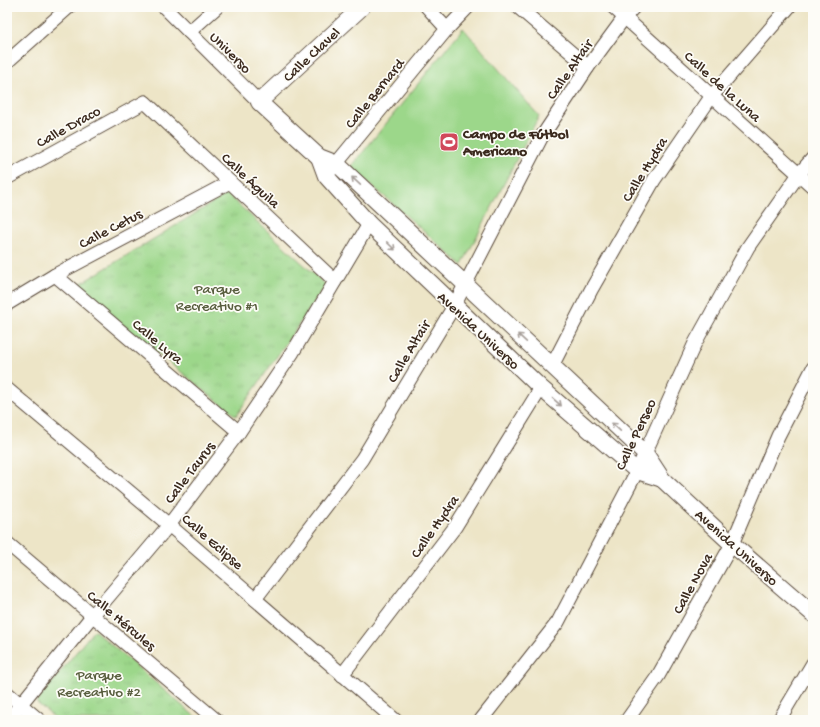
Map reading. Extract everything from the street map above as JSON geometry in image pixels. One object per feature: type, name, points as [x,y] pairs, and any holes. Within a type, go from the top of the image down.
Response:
[{"type":"street","points":[[7,62],[69,7]]},
{"type":"street","name":"Universo","points":[[164,7],[259,102]]},
{"type":"street","points":[[189,32],[216,7]]},
{"type":"street","name":"Calle Clavel","points":[[259,102],[362,7]]},
{"type":"street","points":[[427,7],[447,29]]},
{"type":"street","name":"Calle Bernard","points":[[326,176],[447,29],[468,7]]},
{"type":"street","points":[[518,7],[588,67]]},
{"type":"street","name":"Calle de la Luna","points":[[613,7],[711,97],[813,187]]},
{"type":"street","name":"Calle Altair","points":[[255,599],[362,459],[454,306],[541,138],[588,67],[624,18],[634,7]]},
{"type":"street","name":"Calle Hydra","points":[[552,366],[591,290],[654,180],[711,97],[789,7]]},
{"type":"street","name":"Calle Draco","points":[[7,178],[145,102]]},
{"type":"street","name":"Calle Águila","points":[[145,102],[335,281]]},
{"type":"street","name":"Avenida Universo","points":[[259,102],[318,157],[337,164],[465,286],[645,453],[662,479],[732,544],[813,614]]},
{"type":"street","name":"Avenida Universo","points":[[318,157],[326,176],[364,218],[541,388],[637,471],[662,479]]},
{"type":"street","name":"Calle Perseo","points":[[481,720],[558,622],[637,471],[695,343],[748,247],[799,174],[813,158]]},
{"type":"street","name":"Calle Cetus","points":[[7,304],[56,275],[230,182]]},
{"type":"street","points":[[364,218],[373,198]]},
{"type":"street","name":"Calle Taurus","points":[[8,720],[92,616],[169,525],[239,432],[293,352],[335,281],[364,218]]},
{"type":"street","name":"Calle Lyra","points":[[56,275],[239,432]]},
{"type":"street","name":"Calle Nova","points":[[627,720],[658,676],[732,544],[778,436],[813,368]]},
{"type":"street","name":"Calle Hydra","points":[[342,675],[456,527],[541,388]]},
{"type":"street","name":"Calle Eclipse","points":[[7,389],[169,525],[395,720]]},
{"type":"street","name":"Calle Hércules","points":[[7,543],[216,720]]},
{"type":"street","points":[[779,720],[813,663]]},
{"type":"street","points":[[7,693],[39,720]]},
{"type":"green space","name":"Campo de Fútbol Americano","points":[[463,28],[539,116],[462,265],[351,167]]},
{"type":"green space","name":"Parque Recreativo #1","points":[[227,194],[326,285],[236,416],[75,287]]},
{"type":"green space","name":"Parque Recreativo #2","points":[[94,630],[199,720],[57,720],[36,702]]},
{"type":"place","name":"Campo de Fútbol Americano","points":[[449,142]]}]
